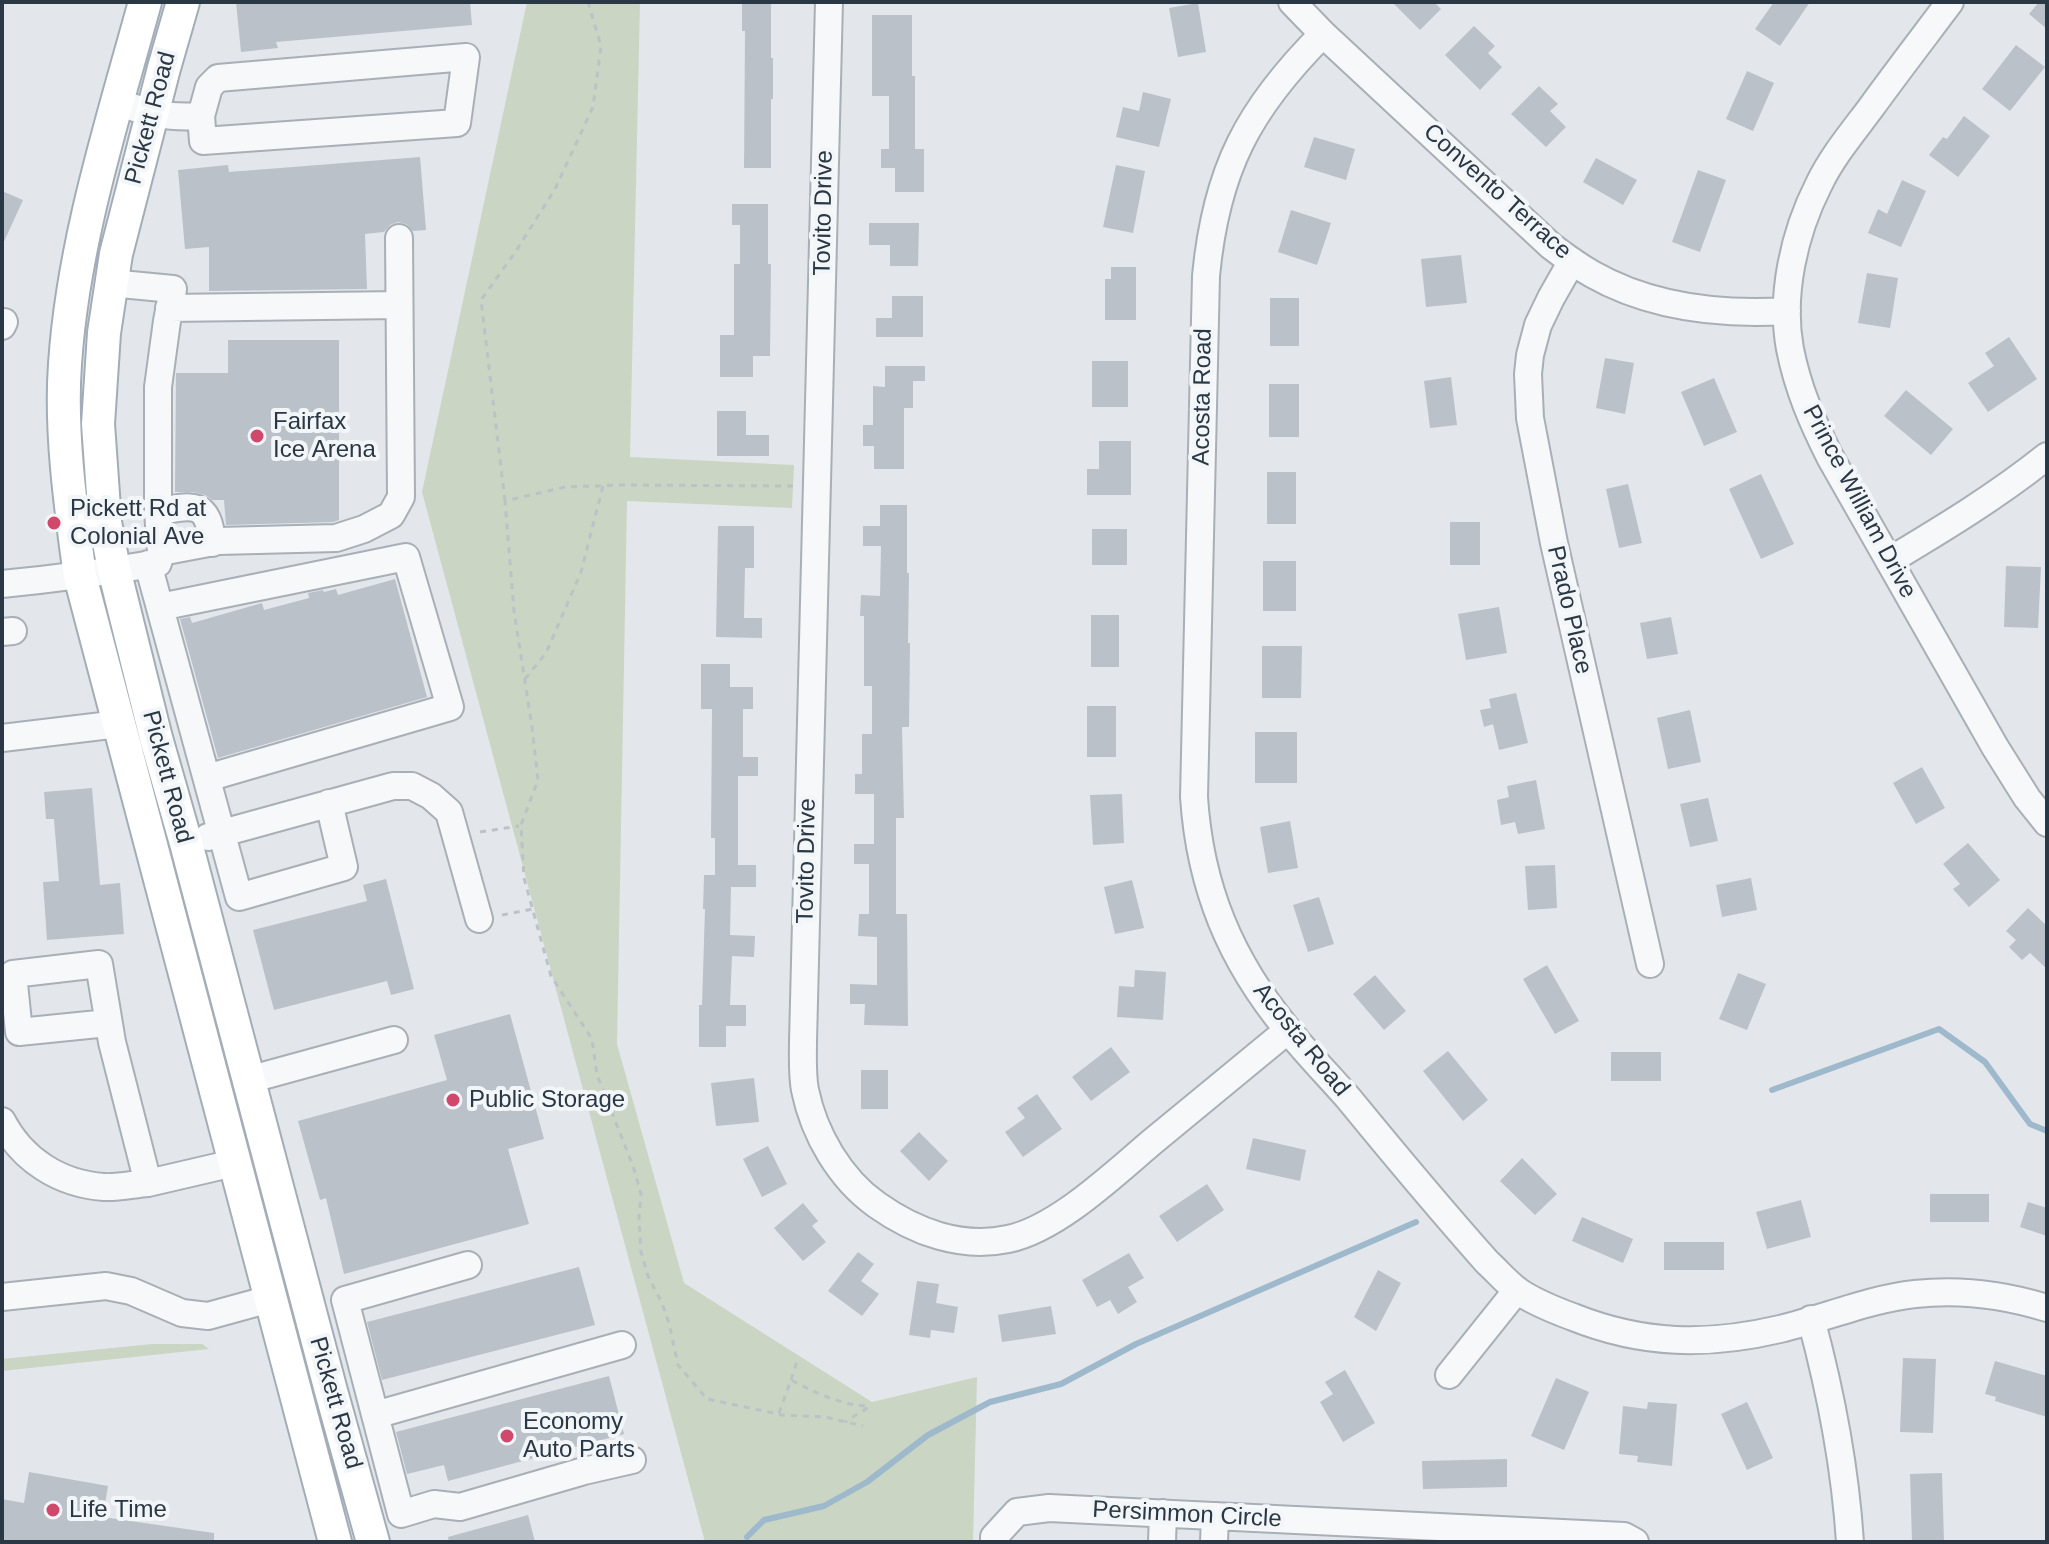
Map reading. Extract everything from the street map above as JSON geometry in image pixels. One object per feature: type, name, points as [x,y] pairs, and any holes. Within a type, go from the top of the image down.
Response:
[{"type":"main road","name":"Pickett Road","points":[[145,2],[91,198],[70,311],[64,367],[65,436],[80,576],[335,1542]]},
{"type":"main road","name":"Pickett Road","points":[[183,2],[110,283],[98,424],[105,522],[156,738],[373,1542]]},
{"type":"street","name":"Tovito Drive","points":[[829,2],[803,1074],[818,1131],[849,1180],[892,1215],[929,1233],[955,1241],[1008,1239],[1049,1223],[1104,1183],[1288,1030]]},
{"type":"street","name":"Convento Terrace","points":[[1292,2],[1551,246],[1593,275],[1637,294],[1677,305],[1730,312],[1787,311]]},
{"type":"street","name":"Prince William Drive","points":[[1950,2],[1853,131],[1820,182],[1807,209],[1788,283],[1790,347],[1806,408],[1830,457],[1995,747],[2047,823]]},
{"type":"street","name":"Acosta Road","points":[[1323,34],[1284,76],[1256,114],[1236,149],[1215,209],[1206,276],[1194,797],[1205,877],[1223,927],[1246,970],[1288,1030],[1487,1262],[1517,1290],[1557,1311],[1622,1334],[1689,1341],[1719,1340],[1781,1329],[1916,1293],[1979,1294],[2047,1308]]},
{"type":"street","points":[[466,57],[457,123],[203,141],[201,116],[209,87],[218,78],[466,57]]},
{"type":"street","points":[[117,102],[152,115],[173,118],[201,116]]},
{"type":"street","points":[[2,584],[80,576],[212,543],[336,538],[364,529],[391,515],[401,497],[399,238]]},
{"type":"street","name":"Prado Place","points":[[1572,261],[1538,325],[1528,374],[1530,418],[1554,543],[1650,964]]},
{"type":"street","points":[[110,283],[173,289],[158,387],[158,512],[154,558],[160,607],[239,897],[344,867],[329,803]]},
{"type":"street","points":[[169,308],[399,305]]},
{"type":"street","points":[[1889,561],[2010,486],[2047,456]]},
{"type":"street","points":[[158,512],[188,506],[198,509],[211,524],[212,543]]},
{"type":"street","points":[[160,607],[406,557],[450,707],[207,778]]},
{"type":"street","points":[[2,738],[119,724]]},
{"type":"street","points":[[186,843],[393,786],[412,786],[431,796],[449,812],[479,919]]},
{"type":"street","points":[[108,1023],[148,1183]]},
{"type":"street","points":[[248,1080],[394,1040]]},
{"type":"street","points":[[2,1121],[29,1158],[55,1175],[75,1183],[106,1188],[148,1183],[234,1163]]},
{"type":"street","points":[[468,1265],[345,1300],[401,1514],[434,1504],[460,1507],[632,1460]]},
{"type":"street","points":[[2,1297],[106,1286],[131,1291],[182,1313],[208,1316],[270,1299]]},
{"type":"street","points":[[1449,1375],[1517,1290]]},
{"type":"street","points":[[1811,1319],[1841,1447],[1850,1542]]},
{"type":"street","points":[[375,1415],[622,1345]]},
{"type":"street","points":[[355,1473],[384,1448]]},
{"type":"street","points":[[355,1473],[391,1476]]},
{"type":"street","name":"Persimmon Circle","points":[[994,1542],[994,1537],[1017,1512],[1049,1508],[1163,1513],[1215,1529],[1624,1536],[1635,1542]]},
{"type":"street","points":[[1162,1542],[1163,1513]]},
{"type":"path","points":[[588,2],[601,46],[593,107],[555,189],[481,300],[505,501],[514,611],[538,780],[521,825],[524,878],[551,976],[592,1039],[597,1075],[633,1166],[641,1194],[641,1252],[669,1323],[678,1365],[707,1399],[779,1414],[825,1417],[863,1426]]},
{"type":"path","points":[[525,679],[546,653],[581,572],[603,486]]},
{"type":"path","points":[[505,501],[565,487],[817,486]]},
{"type":"path","points":[[490,831],[521,825]]},
{"type":"path","points":[[479,919],[533,909]]},
{"type":"path","points":[[779,1414],[797,1361]]},
{"type":"path","points":[[791,1380],[816,1394],[869,1407],[845,1422]]},
{"type":"green space","points":[[527,2],[640,2],[630,457],[794,465],[792,508],[627,501],[617,1044],[684,1283],[872,1402],[977,1377],[973,1542],[705,1542],[422,492]]},
{"type":"green space","points":[[152,1344],[202,1344],[209,1349],[2,1371],[2,1359]]},
{"type":"building","points":[[236,2],[470,2],[472,25],[276,42],[278,48],[241,52]]},
{"type":"building","points":[[742,2],[771,2],[771,168],[744,168],[745,31],[742,31]]},
{"type":"building","points":[[1392,2],[1434,2],[1441,9],[1420,30]]},
{"type":"building","points":[[1774,2],[1810,2],[1780,46],[1755,29]]},
{"type":"building","points":[[2039,2],[2047,2],[2047,29],[2029,14]]},
{"type":"building","points":[[1198,3],[1206,52],[1178,57],[1169,8]]},
{"type":"building","points":[[872,15],[912,15],[915,149],[924,149],[924,192],[895,192],[895,168],[881,168],[881,149],[889,149],[889,96],[872,96]]},
{"type":"building","points":[[1474,26],[1495,46],[1488,53],[1502,67],[1480,90],[1445,55]]},
{"type":"building","points":[[2016,45],[2045,67],[2010,111],[1982,89]]},
{"type":"building","points":[[1747,71],[1774,83],[1753,131],[1726,119]]},
{"type":"building","points":[[1539,86],[1558,104],[1550,111],[1566,127],[1546,147],[1511,114]]},
{"type":"building","points":[[1143,92],[1171,99],[1159,147],[1116,137],[1123,107],[1139,111]]},
{"type":"building","points":[[1964,116],[1990,136],[1958,177],[1929,155],[1943,137],[1947,139]]},
{"type":"building","points":[[1314,137],[1355,149],[1346,180],[1304,167]]},
{"type":"building","points":[[420,157],[426,230],[413,231],[406,224],[398,222],[384,232],[365,234],[367,289],[209,291],[209,247],[185,249],[178,170],[228,165],[229,172]]},
{"type":"building","points":[[1596,158],[1637,180],[1623,205],[1583,182]]},
{"type":"building","points":[[1116,165],[1145,171],[1133,233],[1103,227]]},
{"type":"building","points":[[1698,170],[1726,180],[1700,252],[1672,242]]},
{"type":"building","points":[[1902,180],[1926,191],[1901,247],[1868,233],[1878,209],[1887,214]]},
{"type":"building","points":[[2,191],[23,200],[2,246]]},
{"type":"building","points":[[732,204],[768,204],[770,356],[753,356],[753,377],[720,377],[720,335],[734,335],[734,264],[740,264],[740,225],[732,225]]},
{"type":"building","points":[[1291,210],[1331,223],[1317,265],[1278,252]]},
{"type":"building","points":[[869,223],[919,223],[918,266],[890,266],[890,245],[869,245]]},
{"type":"building","points":[[1461,255],[1467,303],[1426,307],[1421,259]]},
{"type":"building","points":[[1111,267],[1136,267],[1136,320],[1105,320],[1105,279],[1111,279]]},
{"type":"building","points":[[1867,273],[1898,278],[1890,328],[1858,323]]},
{"type":"building","points":[[892,296],[923,296],[923,337],[876,337],[876,318],[892,318]]},
{"type":"building","points":[[1270,298],[1299,298],[1299,346],[1270,346]]},
{"type":"building","points":[[2009,337],[2037,379],[1988,412],[1968,383],[1994,366],[1985,353]]},
{"type":"building","name":"Fairfax Ice Arena","points":[[228,340],[339,340],[339,520],[226,525],[224,500],[212,500],[193,492],[175,492],[176,373],[228,373]]},
{"type":"building","points":[[1605,358],[1634,363],[1625,414],[1596,408]]},
{"type":"building","points":[[1092,361],[1128,361],[1128,407],[1092,407]]},
{"type":"building","points":[[885,366],[925,366],[925,381],[913,381],[913,408],[904,408],[904,469],[874,469],[874,446],[863,446],[863,425],[873,425],[873,386],[885,387]]},
{"type":"building","points":[[1451,377],[1457,425],[1430,428],[1424,381]]},
{"type":"building","points":[[1714,378],[1737,432],[1704,446],[1681,392]]},
{"type":"building","points":[[1269,384],[1299,384],[1299,437],[1269,437]]},
{"type":"building","points":[[1906,390],[1953,429],[1931,455],[1884,416]]},
{"type":"building","points":[[717,411],[746,411],[746,435],[769,435],[769,456],[717,456]]},
{"type":"building","points":[[1099,441],[1131,441],[1131,495],[1087,495],[1087,469],[1099,469]]},
{"type":"building","points":[[1267,472],[1296,472],[1296,524],[1267,524]]},
{"type":"building","points":[[1761,474],[1794,544],[1761,559],[1729,489]]},
{"type":"building","points":[[1628,484],[1642,543],[1619,548],[1606,489]]},
{"type":"building","points":[[880,505],[907,505],[909,727],[902,727],[904,818],[896,818],[896,914],[907,914],[908,1026],[864,1025],[865,1004],[850,1004],[850,984],[877,985],[877,937],[858,936],[859,914],[869,914],[869,864],[854,864],[854,844],[874,844],[874,794],[855,794],[855,774],[862,774],[862,734],[872,734],[872,686],[864,686],[861,595],[880,596],[881,546],[863,546],[863,526],[880,526]]},
{"type":"building","points":[[1450,522],[1480,522],[1480,565],[1450,565]]},
{"type":"building","points":[[718,526],[754,526],[754,568],[745,568],[744,618],[762,618],[762,638],[716,637]]},
{"type":"building","points":[[1092,529],[1127,529],[1127,565],[1092,565]]},
{"type":"building","points":[[1263,561],[1296,561],[1296,611],[1263,611]]},
{"type":"building","points":[[2006,566],[2041,567],[2038,628],[2004,627]]},
{"type":"building","points":[[395,579],[427,697],[218,758],[180,619],[190,617],[192,623],[262,603],[264,610],[309,598],[308,593],[336,589],[338,595]]},
{"type":"building","points":[[1499,607],[1507,653],[1466,660],[1458,614]]},
{"type":"building","points":[[1091,615],[1119,615],[1119,667],[1091,667]]},
{"type":"building","points":[[1671,617],[1678,654],[1647,659],[1640,623]]},
{"type":"building","points":[[1262,646],[1302,646],[1301,698],[1262,698]]},
{"type":"building","points":[[701,664],[730,664],[730,687],[753,687],[753,709],[743,709],[743,757],[758,757],[758,776],[738,776],[738,865],[756,865],[756,887],[731,887],[730,935],[755,936],[754,957],[732,956],[730,1005],[746,1005],[746,1026],[726,1026],[726,1047],[699,1047],[704,875],[715,875],[715,838],[711,838],[712,709],[701,709]]},
{"type":"building","points":[[1516,693],[1528,743],[1499,750],[1493,724],[1484,727],[1480,710],[1491,708],[1489,699]]},
{"type":"building","points":[[1087,706],[1116,706],[1116,757],[1087,757]]},
{"type":"building","points":[[1690,710],[1701,762],[1668,769],[1657,718]]},
{"type":"building","points":[[1255,732],[1297,732],[1297,783],[1255,783]]},
{"type":"building","points":[[1922,767],[1945,808],[1916,824],[1893,783]]},
{"type":"building","points":[[1536,780],[1545,829],[1518,834],[1515,822],[1501,825],[1497,800],[1509,797],[1507,786]]},
{"type":"building","points":[[92,788],[100,885],[120,883],[124,934],[47,940],[43,882],[59,881],[54,819],[46,819],[44,792]]},
{"type":"building","points":[[1122,794],[1124,843],[1093,845],[1090,795]]},
{"type":"building","points":[[1708,798],[1718,841],[1690,847],[1680,804]]},
{"type":"building","points":[[1290,821],[1298,868],[1268,873],[1260,827]]},
{"type":"building","points":[[1968,843],[2000,880],[1969,907],[1953,889],[1960,884],[1943,864]]},
{"type":"building","points":[[1555,865],[1557,908],[1528,910],[1525,866]]},
{"type":"building","points":[[1751,878],[1757,910],[1722,917],[1716,885]]},
{"type":"building","points":[[386,879],[414,989],[391,995],[387,981],[274,1010],[253,930],[367,901],[363,885]]},
{"type":"building","points":[[1132,880],[1144,928],[1115,934],[1104,887]]},
{"type":"building","points":[[1319,897],[1334,944],[1308,952],[1293,905]]},
{"type":"building","points":[[2028,908],[2047,926],[2047,969],[2030,953],[2022,960],[2009,947],[2016,940],[2006,931]]},
{"type":"building","points":[[1547,965],[1579,1021],[1555,1034],[1523,979]]},
{"type":"building","points":[[1135,970],[1166,972],[1163,1020],[1117,1017],[1119,986],[1134,987]]},
{"type":"building","points":[[1738,973],[1766,984],[1747,1030],[1719,1019]]},
{"type":"building","points":[[1375,975],[1406,1011],[1384,1030],[1353,994]]},
{"type":"building","name":"Public Storage","points":[[510,1014],[544,1139],[508,1149],[529,1224],[344,1274],[326,1198],[320,1200],[298,1121],[447,1080],[434,1035]]},
{"type":"building","points":[[1111,1047],[1130,1072],[1091,1101],[1072,1077]]},
{"type":"building","points":[[1448,1051],[1488,1100],[1463,1121],[1423,1071]]},
{"type":"building","points":[[1611,1052],[1661,1052],[1661,1081],[1611,1081]]},
{"type":"building","points":[[861,1070],[888,1070],[888,1109],[861,1109]]},
{"type":"building","points":[[754,1078],[759,1122],[716,1126],[711,1083]]},
{"type":"building","points":[[1037,1094],[1062,1129],[1023,1157],[1005,1132],[1025,1118],[1017,1108]]},
{"type":"building","points":[[919,1132],[948,1161],[929,1181],[900,1151]]},
{"type":"building","points":[[1253,1138],[1306,1150],[1300,1181],[1246,1169]]},
{"type":"building","points":[[768,1146],[787,1184],[762,1197],[743,1159]]},
{"type":"building","points":[[1522,1158],[1557,1194],[1535,1215],[1500,1181]]},
{"type":"building","points":[[1207,1184],[1224,1210],[1177,1242],[1159,1216]]},
{"type":"building","points":[[1930,1194],[1989,1194],[1989,1222],[1930,1222]]},
{"type":"building","points":[[1801,1200],[1811,1237],[1767,1249],[1756,1212]]},
{"type":"building","points":[[2028,1202],[2047,1208],[2047,1236],[2020,1227]]},
{"type":"building","points":[[803,1203],[818,1221],[812,1226],[826,1242],[803,1261],[774,1228]]},
{"type":"building","points":[[1582,1217],[1633,1239],[1623,1263],[1572,1241]]},
{"type":"building","points":[[1664,1242],[1724,1242],[1724,1270],[1664,1270]]},
{"type":"building","points":[[858,1252],[874,1264],[861,1281],[879,1294],[862,1316],[828,1291]]},
{"type":"building","points":[[1129,1253],[1144,1278],[1128,1287],[1137,1302],[1118,1314],[1110,1300],[1097,1307],[1082,1280]]},
{"type":"building","points":[[579,1267],[595,1325],[382,1380],[367,1322]]},
{"type":"building","points":[[1378,1270],[1401,1283],[1376,1331],[1354,1317]]},
{"type":"building","points":[[917,1281],[939,1284],[936,1303],[958,1307],[954,1333],[931,1330],[930,1338],[909,1335]]},
{"type":"building","points":[[1051,1306],[1056,1334],[1002,1342],[998,1315]]},
{"type":"building","points":[[1903,1358],[1936,1359],[1933,1433],[1900,1432]]},
{"type":"building","points":[[1995,1361],[2047,1376],[2047,1417],[1995,1401],[1996,1397],[1985,1394]]},
{"type":"building","points":[[1345,1370],[1375,1423],[1343,1442],[1320,1402],[1333,1394],[1325,1382]]},
{"type":"building","points":[[609,1376],[624,1434],[448,1481],[444,1465],[407,1474],[396,1432]]},
{"type":"building","points":[[1556,1378],[1589,1392],[1564,1450],[1531,1436]]},
{"type":"building","points":[[1648,1402],[1677,1404],[1672,1466],[1637,1462],[1638,1456],[1619,1454],[1623,1406],[1647,1409]]},
{"type":"building","points":[[1747,1402],[1773,1458],[1747,1470],[1721,1414]]},
{"type":"building","points":[[1507,1459],[1507,1487],[1423,1489],[1422,1461]]},
{"type":"building","name":"Life Time","points":[[29,1472],[108,1486],[103,1517],[214,1533],[214,1542],[2,1542],[2,1499],[24,1503]]},
{"type":"building","points":[[1942,1473],[1944,1542],[1912,1542],[1910,1474]]},
{"type":"building","points":[[528,1515],[535,1542],[449,1542],[448,1537]]},
{"type":"waterway","points":[[1772,1090],[1939,1029],[1985,1062],[2030,1124],[2047,1131]]},
{"type":"waterway","points":[[747,1537],[764,1520],[824,1506],[867,1482],[928,1435],[990,1402],[1061,1384],[1136,1344],[1416,1222]]},
{"type":"place","name":"Fairfax Ice Arena","points":[[257,436]]},
{"type":"place","name":"Pickett Rd at Colonial Ave","points":[[54,523]]},
{"type":"place","name":"Public Storage","points":[[453,1100]]},
{"type":"place","name":"Economy Auto Parts","points":[[507,1436]]},
{"type":"place","name":"Life Time","points":[[53,1510]]}]
